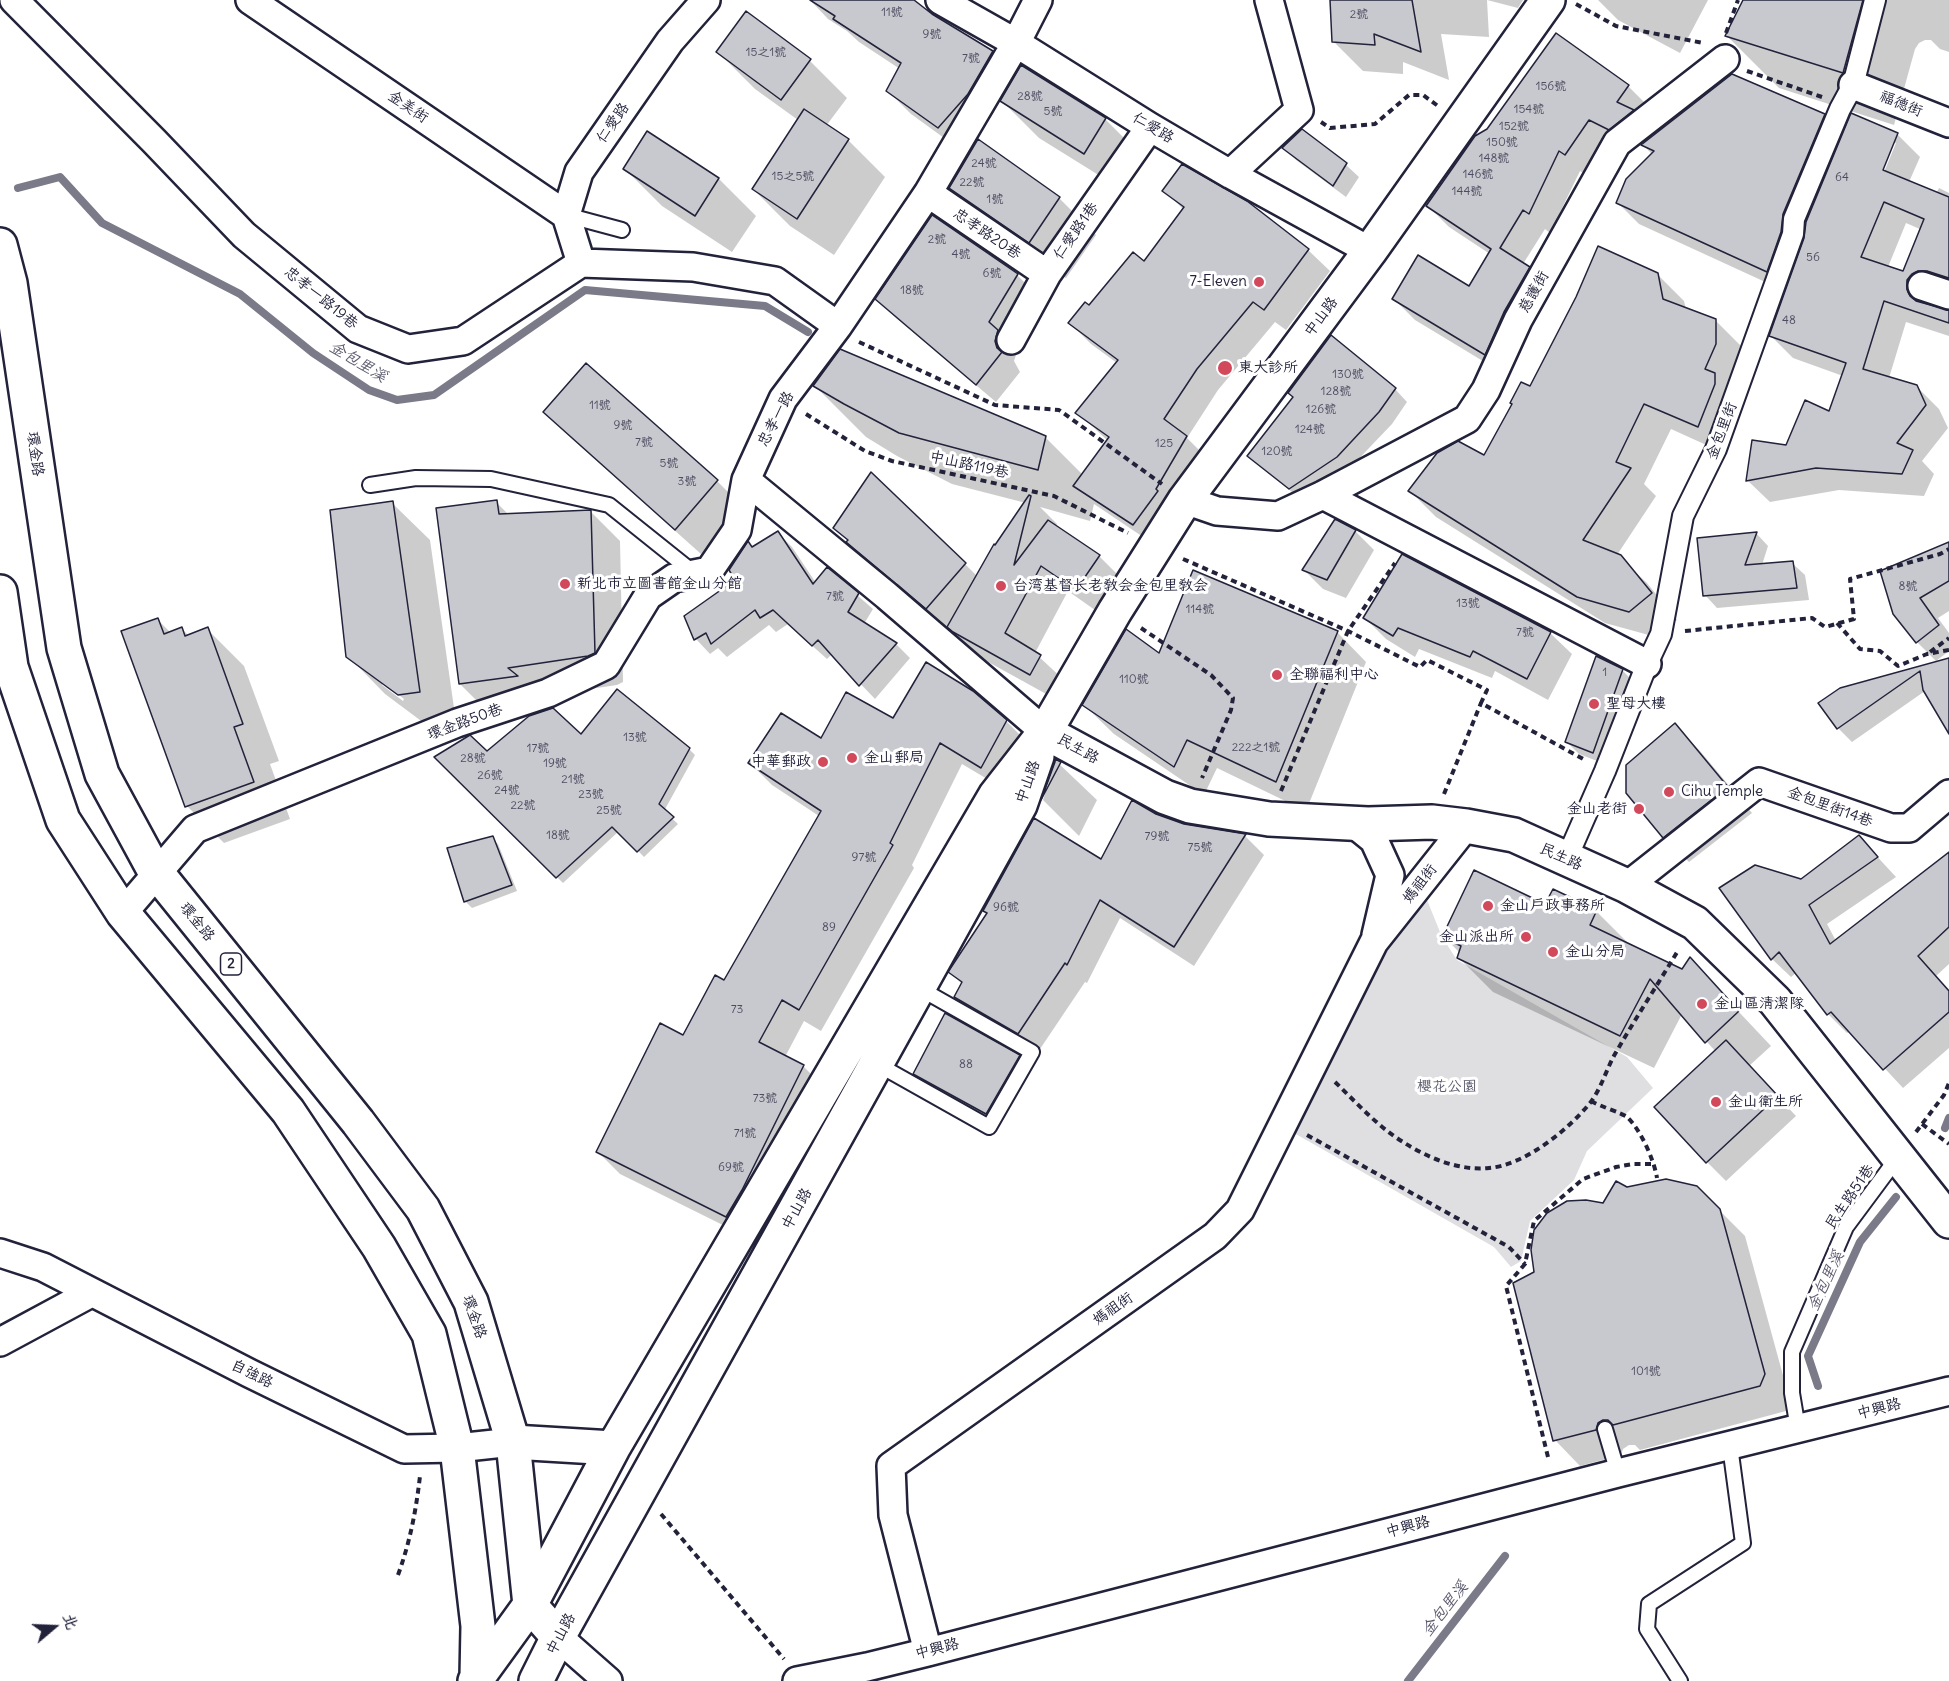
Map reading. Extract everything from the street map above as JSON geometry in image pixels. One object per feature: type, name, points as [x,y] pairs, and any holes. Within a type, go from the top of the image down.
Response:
[{"type":"street","name":"忠孝一路19巷","points":[[14,0],[244,235],[358,329],[408,350],[463,341],[580,263]]},
{"type":"street","name":"金美街","points":[[250,0],[566,214]]},
{"type":"street","name":"仁愛路","points":[[566,214],[579,172],[670,41],[706,0]]},
{"type":"street","name":"仁愛路","points":[[940,0],[1016,43],[1230,174],[1370,251]]},
{"type":"street","name":"忠孝一路","points":[[746,480],[783,399],[838,326],[928,193],[1016,43],[1038,0]]},
{"type":"street","points":[[1230,174],[1299,110],[1269,0]]},
{"type":"street","name":"中山路","points":[[479,1680],[530,1605],[613,1448],[994,796],[1046,732],[1115,611],[1185,500],[1370,251],[1548,0]]},
{"type":"street","name":"金包里街","points":[[1566,860],[1661,633],[1683,516],[1716,449],[1793,234],[1794,219],[1840,108],[1853,84],[1875,0]]},
{"type":"street","name":"慈護街","points":[[1185,500],[1217,511],[1278,516],[1323,495],[1467,419],[1486,390],[1518,320],[1617,143],[1725,48]]},
{"type":"street","name":"福德街","points":[[1853,84],[1949,123]]},
{"type":"street","name":"仁愛路1巷","points":[[1011,340],[1047,274],[1150,127]]},
{"type":"street","name":"忠孝路20巷","points":[[928,193],[1047,274]]},
{"type":"street","points":[[566,214],[580,263],[693,267],[775,281],[838,326]]},
{"type":"street","name":"環金路","points":[[0,245],[10,284],[64,648],[102,774],[158,874],[358,1122],[423,1209],[471,1302],[513,1442],[530,1605]]},
{"type":"street","points":[[1922,286],[1949,295]]},
{"type":"street","points":[[746,480],[887,596],[1046,732]]},
{"type":"street","name":"環金路50巷","points":[[123,913],[195,830],[457,723],[548,693],[606,665],[648,596],[674,578],[710,571],[737,530],[746,480]]},
{"type":"street","points":[[1323,495],[1647,664]]},
{"type":"street","points":[[0,592],[10,667],[63,820],[123,913],[288,1112],[379,1247],[429,1334],[457,1448],[478,1626],[479,1680]]},
{"type":"street","name":"中山路","points":[[536,1681],[558,1637],[1020,805],[1046,732]]},
{"type":"street","name":"民生路","points":[[1046,732],[1165,797],[1190,806],[1269,819],[1353,823],[1432,822],[1466,826],[1514,835],[1627,886],[1695,923],[1775,1001],[1949,1221]]},
{"type":"street","name":"金包里街14巷","points":[[1627,886],[1759,782],[1891,828],[1909,828],[1949,794]]},
{"type":"street","name":"媽祖街","points":[[1353,823],[1374,840],[1390,874],[1374,942]]},
{"type":"street","name":"媽祖街","points":[[928,1652],[893,1515],[891,1466],[1215,1236],[1240,1210],[1374,942],[1466,826]]},
{"type":"street","name":"自強路","points":[[0,1253],[42,1267],[404,1449],[457,1448],[513,1442]]},
{"type":"street","points":[[0,1342],[91,1293]]},
{"type":"street","name":"中興路","points":[[808,1681],[1618,1473],[1949,1391]]},
{"type":"street","points":[[513,1442],[613,1448]]},
{"type":"street","points":[[530,1605],[558,1637],[608,1681]]},
{"type":"lane","points":[[566,214],[622,230]]},
{"type":"lane","points":[[370,485],[416,478],[491,479],[609,505],[695,574]]},
{"type":"lane","points":[[877,1064],[989,1127],[1032,1052],[919,988]]},
{"type":"lane","name":"民生路51巷","points":[[1798,1429],[1792,1393],[1792,1352],[1846,1227],[1898,1156]]},
{"type":"lane","points":[[1605,1429],[1618,1473]]},
{"type":"lane","points":[[1680,1681],[1647,1629],[1649,1604],[1743,1543],[1730,1446]]},
{"type":"path","points":[[1725,48],[1738,0]]},
{"type":"path","points":[[1299,110],[1330,128],[1375,124],[1409,95],[1423,94],[1461,122]]},
{"type":"path","points":[[838,326],[865,346],[995,405],[1059,410],[1185,500]]},
{"type":"path","name":"中山路119巷","points":[[783,399],[865,451],[891,461],[1054,496],[1154,547],[1348,631],[1420,667],[1427,660],[1486,690],[1481,703]]},
{"type":"path","points":[[1269,819],[1348,631],[1404,550],[1409,539]]},
{"type":"path","points":[[1661,633],[1812,618],[1825,627],[1854,619],[1850,579],[1940,554],[1949,549]]},
{"type":"path","points":[[1115,611],[1211,675],[1233,698],[1231,710],[1190,806]]},
{"type":"path","points":[[1837,623],[1860,649],[1880,651],[1898,666],[1927,654],[1949,650]]},
{"type":"path","points":[[1927,654],[1949,638]]},
{"type":"path","points":[[1432,822],[1481,703],[1605,771]]},
{"type":"path","points":[[1330,1090],[1335,1082],[1373,1120],[1403,1142],[1440,1161],[1466,1168],[1490,1168],[1509,1163],[1536,1151],[1567,1128],[1591,1101],[1614,1056],[1695,923]]},
{"type":"path","points":[[1898,1156],[1944,1095],[1949,1083]]},
{"type":"path","points":[[1591,1101],[1626,1116],[1655,1164],[1657,1178]]},
{"type":"path","points":[[1922,1124],[1949,1144]]},
{"type":"path","points":[[1311,1126],[1306,1134],[1509,1247],[1525,1264]]},
{"type":"path","points":[[1548,1457],[1506,1286],[1525,1264],[1534,1221],[1583,1179],[1616,1167],[1655,1164]]},
{"type":"path","points":[[398,1575],[417,1509],[422,1448]]},
{"type":"path","points":[[641,1490],[808,1681]]},
{"type":"green space","name":"櫻花公園","points":[[1423,890],[1442,937],[1457,960],[1627,1057],[1653,1088],[1587,1151],[1574,1180],[1530,1221],[1521,1261],[1511,1267],[1494,1247],[1294,1133],[1397,922]]},
{"type":"building","points":[[810,0],[914,0],[932,14],[993,51],[968,94],[938,128],[886,91],[901,63],[833,19],[835,16]]},
{"type":"building","points":[[1330,0],[1412,0],[1421,52],[1374,34],[1375,45],[1332,42]]},
{"type":"building","points":[[1743,0],[1863,0],[1843,73],[1725,36]]},
{"type":"building","points":[[746,11],[811,59],[781,100],[716,52]]},
{"type":"building","points":[[1556,33],[1629,85],[1617,102],[1634,110],[1609,130],[1589,120],[1565,155],[1559,151],[1529,214],[1523,210],[1500,248],[1530,267],[1504,312],[1485,355],[1392,299],[1418,255],[1469,286],[1491,249],[1426,206],[1475,136],[1487,129]]},
{"type":"building","points":[[1021,65],[1106,118],[1084,154],[1000,101]]},
{"type":"building","points":[[1732,74],[1825,114],[1783,214],[1781,232],[1767,272],[1616,203],[1626,179],[1654,151],[1641,145]]},
{"type":"building","points":[[804,109],[849,139],[797,219],[752,189]]},
{"type":"building","points":[[1851,113],[1898,133],[1883,170],[1949,197],[1949,278],[1927,271],[1918,271],[1907,280],[1907,289],[1916,301],[1949,310],[1949,323],[1884,301],[1863,369],[1917,385],[1926,405],[1897,443],[1913,450],[1902,474],[1816,468],[1746,481],[1752,440],[1786,445],[1805,400],[1829,411],[1846,363],[1769,336],[1804,238],[1806,222]],"holes":[[[1884,202],[1924,219],[1903,271],[1861,257]]]},
{"type":"building","points":[[1302,129],[1347,163],[1333,186],[1282,148]]},
{"type":"building","points":[[647,131],[719,178],[695,216],[623,169]]},
{"type":"building","points":[[978,139],[1060,197],[1029,243],[949,188]]},
{"type":"building","points":[[1182,164],[1247,201],[1309,249],[1264,310],[1253,302],[1197,369],[1164,419],[1187,436],[1156,489],[1158,491],[1133,525],[1073,486],[1109,437],[1075,413],[1118,360],[1068,323],[1085,302],[1089,305],[1133,252],[1144,261],[1184,207],[1162,191]]},
{"type":"building","points":[[932,215],[1018,274],[989,322],[998,330],[995,341],[997,348],[1002,352],[976,385],[875,299]]},
{"type":"building","points":[[1598,246],[1658,273],[1663,299],[1716,319],[1716,344],[1705,369],[1715,373],[1715,384],[1698,427],[1644,404],[1616,462],[1631,468],[1583,540],[1621,555],[1652,593],[1629,612],[1577,597],[1408,491],[1437,453],[1458,441],[1484,455],[1512,404],[1510,403],[1521,382],[1530,386],[1576,297]]},
{"type":"building","points":[[1331,335],[1396,388],[1379,412],[1337,457],[1289,489],[1247,456],[1293,397],[1288,393]]},
{"type":"building","points":[[840,349],[1046,436],[1038,470],[899,433],[813,386]]},
{"type":"building","points":[[586,363],[718,480],[675,530],[543,412]]},
{"type":"building","points":[[871,472],[966,563],[926,609],[846,542],[848,540],[833,528]]},
{"type":"building","points":[[1029,495],[1031,496],[1014,565],[1048,520],[1100,555],[1076,590],[1041,566],[1005,633],[1041,655],[1030,675],[947,627],[994,544]]},
{"type":"building","points":[[497,500],[499,514],[591,510],[595,653],[508,668],[518,676],[459,684],[436,508]]},
{"type":"building","points":[[393,501],[420,692],[398,695],[346,657],[330,510]]},
{"type":"building","points":[[1335,519],[1356,530],[1327,580],[1302,570]]},
{"type":"building","points":[[778,531],[813,584],[827,567],[859,593],[848,612],[897,643],[859,686],[818,640],[812,646],[773,610],[760,618],[755,610],[711,644],[706,633],[694,640],[684,616],[735,580],[729,570],[748,541],[752,547]]},
{"type":"building","points":[[1757,532],[1745,565],[1793,561],[1797,588],[1703,596],[1697,538]]},
{"type":"building","points":[[1949,542],[1949,581],[1920,598],[1939,625],[1916,643],[1893,614],[1880,571]]},
{"type":"building","points":[[1402,554],[1551,632],[1527,679],[1473,651],[1470,657],[1398,628],[1393,636],[1363,618]]},
{"type":"building","points":[[1193,570],[1338,631],[1276,782],[1187,740],[1174,767],[1082,705],[1126,629],[1159,653]]},
{"type":"building","points":[[158,618],[164,634],[182,627],[185,636],[208,627],[243,724],[234,727],[254,782],[185,807],[121,631]]},
{"type":"building","name":"聖母大樓","points":[[1596,656],[1623,669],[1593,753],[1565,742]]},
{"type":"building","points":[[1949,658],[1949,734],[1923,690],[1920,671],[1837,729],[1818,703],[1840,688]]},
{"type":"building","points":[[926,662],[973,691],[1007,720],[981,768],[940,743],[890,843],[893,845],[799,1010],[782,1000],[759,1042],[804,1065],[742,1190],[726,1217],[596,1152],[660,1023],[683,1035],[715,975],[724,980],[821,811],[748,763],[781,713],[821,738],[846,692],[893,718]]},
{"type":"building","points":[[617,689],[690,748],[659,804],[674,817],[637,852],[612,827],[556,878],[434,757],[470,735],[487,751],[529,716],[553,708],[581,734]]},
{"type":"building","points":[[1675,723],[1728,787],[1663,838],[1626,793],[1626,765]]},
{"type":"building","points":[[1055,759],[1061,762],[1041,800],[1055,762]]},
{"type":"building","points":[[1132,800],[1156,814],[1184,824],[1246,834],[1174,947],[1100,900],[1067,965],[1065,963],[1018,1034],[954,997],[962,982],[948,972],[987,913],[983,911],[1034,818],[1101,859]]},
{"type":"building","points":[[1859,835],[1878,857],[1809,905],[1830,944],[1949,852],[1949,927],[1918,956],[1949,991],[1949,1012],[1883,1070],[1831,1012],[1827,1015],[1779,952],[1771,960],[1719,888],[1755,865],[1801,879]]},
{"type":"building","points":[[493,836],[512,885],[464,902],[447,848]]},
{"type":"building","name":"金山分局","points":[[1474,870],[1545,904],[1553,889],[1597,910],[1590,925],[1682,969],[1690,957],[1739,1011],[1705,1043],[1650,979],[1620,1036],[1457,958],[1461,946],[1442,937]]},
{"type":"building","points":[[945,1013],[1020,1055],[986,1114],[913,1074]]},
{"type":"building","name":"金山衛生所","points":[[1726,1040],[1778,1096],[1706,1163],[1654,1107]]},
{"type":"building","points":[[1666,1179],[1697,1186],[1720,1209],[1765,1374],[1760,1386],[1613,1425],[1608,1420],[1603,1420],[1598,1423],[1596,1430],[1553,1441],[1513,1283],[1534,1272],[1531,1250],[1534,1230],[1547,1213],[1567,1201],[1586,1200],[1603,1203],[1616,1181],[1627,1187]]},
{"type":"waterway","name":"金包里溪","points":[[18,188],[60,177],[102,223],[240,294],[313,353],[369,390],[397,400],[434,395],[585,290],[765,306],[808,332]]},
{"type":"waterway","name":"金包里溪","points":[[1945,1128],[1949,1118]]},
{"type":"waterway","name":"金包里溪","points":[[1818,1386],[1808,1356],[1860,1242],[1896,1197]]},
{"type":"waterway","name":"金包里溪","points":[[1408,1681],[1505,1556]]},
{"type":"place","name":"7-Eleven","points":[[1259,282]]},
{"type":"place","name":"東大診所","points":[[1225,368]]},
{"type":"place","name":"新北市立圖書館金山分館","points":[[565,584]]},
{"type":"place","name":"台湾基督长老教会金包里教会","points":[[1001,586]]},
{"type":"place","name":"全聯福利中心","points":[[1277,675]]},
{"type":"place","name":"聖母大樓","points":[[1594,704]]},
{"type":"place","name":"金山郵局","points":[[852,758]]},
{"type":"place","name":"中華郵政","points":[[823,762]]},
{"type":"place","name":"Cihu Temple","points":[[1669,792]]},
{"type":"place","name":"金山老街","points":[[1639,809]]},
{"type":"place","name":"金山戶政事務所","points":[[1488,906]]},
{"type":"place","name":"金山派出所","points":[[1526,937]]},
{"type":"place","name":"金山分局","points":[[1553,952]]},
{"type":"place","name":"金山區清潔隊","points":[[1702,1004]]},
{"type":"place","name":"金山衛生所","points":[[1716,1102]]}]
